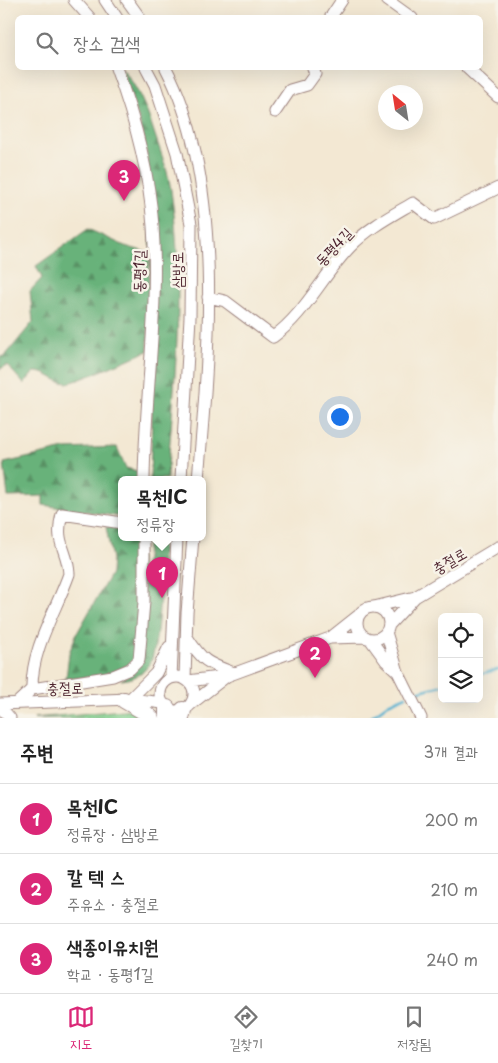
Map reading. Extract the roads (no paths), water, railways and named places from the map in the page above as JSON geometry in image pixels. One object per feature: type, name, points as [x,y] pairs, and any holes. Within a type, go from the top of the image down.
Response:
[{"type":"highway","points":[[127,700],[151,718]]},
{"type":"street","points":[[74,0],[87,15]]},
{"type":"street","points":[[105,0],[115,15]]},
{"type":"street","points":[[127,0],[138,15]]},
{"type":"street","points":[[332,15],[342,0]]},
{"type":"street","points":[[387,0],[408,15]]},
{"type":"street","name":"동평1길","points":[[117,70],[130,106],[142,148],[153,225],[154,264],[144,476]]},
{"type":"street","name":"삼방로","points":[[147,70],[155,85],[177,153],[191,224],[190,317],[181,476]]},
{"type":"street","name":"삼방로","points":[[167,70],[194,147],[206,225],[208,297],[198,476]]},
{"type":"street","points":[[276,112],[290,90],[307,86],[315,74],[314,70]]},
{"type":"street","points":[[469,70],[498,97]]},
{"type":"street","name":"동평4길","points":[[208,297],[225,301],[273,337],[287,327],[318,284],[351,246],[372,228],[413,203],[434,219],[498,188]]},
{"type":"street","points":[[32,689],[32,673],[36,654],[69,574],[68,565],[59,541],[58,529],[62,514],[118,522]]},
{"type":"street","points":[[17,703],[32,689],[113,676],[130,669],[139,660],[144,602],[144,541]]},
{"type":"street","points":[[175,710],[160,695],[168,680],[177,541]]},
{"type":"street","points":[[175,710],[194,692],[187,680],[187,637],[193,541]]},
{"type":"street","name":"충절로","points":[[374,607],[415,597],[498,548]]},
{"type":"street","name":"충절로","points":[[388,629],[415,597]]},
{"type":"street","points":[[175,710],[231,675],[330,638],[366,609],[374,607],[386,613],[398,672],[422,718]]},
{"type":"street","points":[[359,615],[358,628],[398,672]]},
{"type":"street","points":[[330,638],[378,638],[388,629]]},
{"type":"street","points":[[187,637],[200,657],[231,675]]},
{"type":"street","points":[[127,700],[156,673],[164,661],[171,641]]},
{"type":"street","points":[[168,680],[187,680],[231,675]]},
{"type":"street","name":"충절로","points":[[127,700],[168,680]]},
{"type":"street","name":"충절로","points":[[0,705],[127,700],[175,710]]},
{"type":"street","points":[[0,705],[10,718]]},
{"type":"waterway","points":[[483,674],[498,669]]},
{"type":"waterway","points":[[413,693],[438,686]]},
{"type":"waterway","points":[[369,718],[388,704],[406,696]]},
{"type":"place","name":"색종이유치원","points":[[124,201]]},
{"type":"place","name":"목천IC","points":[[162,598]]},
{"type":"place","name":"칼 텍 스","points":[[315,678]]}]
